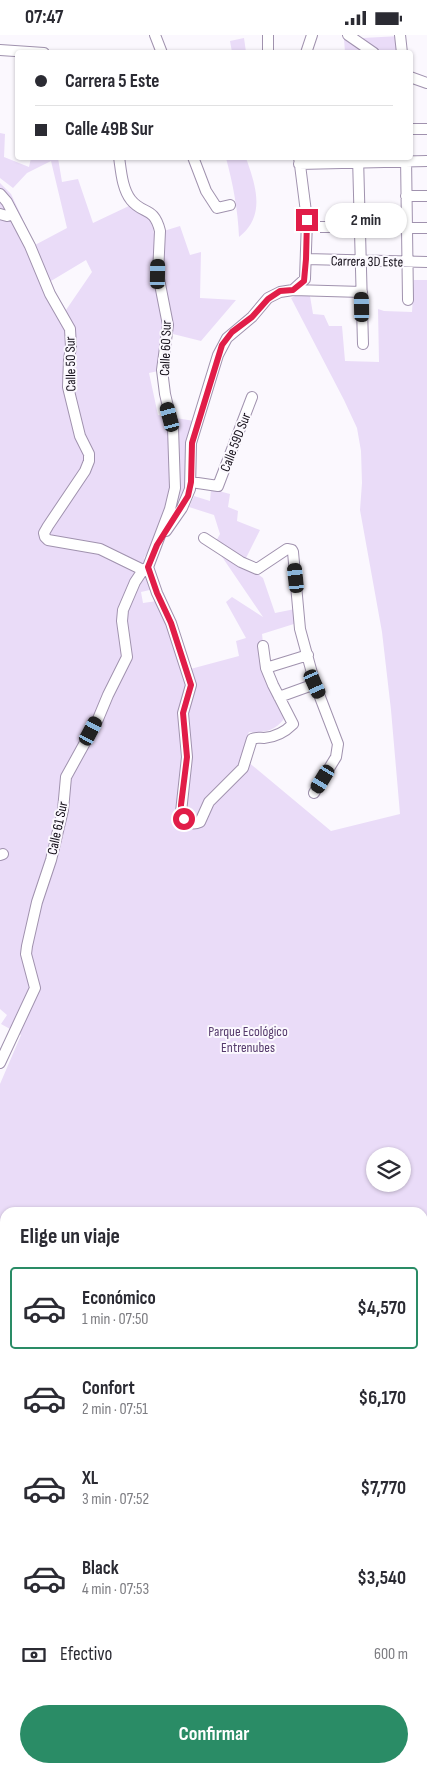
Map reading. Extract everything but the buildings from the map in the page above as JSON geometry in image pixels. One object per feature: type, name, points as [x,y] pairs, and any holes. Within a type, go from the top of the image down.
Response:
[{"type":"street","points":[[155,35],[161,50]]},
{"type":"street","points":[[268,35],[268,50]]},
{"type":"street","points":[[307,50],[312,35]]},
{"type":"street","points":[[348,35],[370,50]]},
{"type":"street","points":[[400,35],[402,50]]},
{"type":"street","points":[[0,50],[15,51]]},
{"type":"street","points":[[413,78],[427,83]]},
{"type":"street","points":[[413,129],[427,129]]},
{"type":"street","name":"Calle 60 Sur","points":[[120,160],[127,193],[136,204],[152,213],[158,224],[160,236],[158,274],[168,325],[162,370],[165,394],[173,428],[174,488],[170,509],[146,569]]},
{"type":"street","points":[[194,160],[206,191],[217,208],[230,205]]},
{"type":"street","points":[[358,160],[363,344]]},
{"type":"street","points":[[406,160],[408,300]]},
{"type":"street","points":[[293,290],[304,281],[306,259],[304,193],[299,161],[427,161]]},
{"type":"street","name":"Calle 50 Sur","points":[[0,194],[7,202],[30,246],[50,294],[70,329],[71,347],[68,387],[80,436],[89,454],[89,461],[85,471],[44,535],[48,540],[107,551],[146,569]]},
{"type":"street","points":[[406,196],[427,196]]},
{"type":"street","points":[[0,214],[13,214]]},
{"type":"street","points":[[306,227],[360,227]]},
{"type":"street","points":[[390,228],[427,228]]},
{"type":"street","name":"Carrera 3D Este","points":[[306,259],[427,262]]},
{"type":"street","points":[[157,545],[188,496],[191,482],[192,443],[218,355],[227,338],[252,317],[274,294],[293,290],[362,292]]},
{"type":"street","name":"Calle 59D Sur","points":[[191,482],[218,486],[252,397]]},
{"type":"street","points":[[204,538],[241,562],[256,569],[289,549],[292,550],[300,624],[315,684],[338,744],[336,757],[314,793]]},
{"type":"street","points":[[146,569],[171,623],[191,685],[183,713],[187,757],[181,812],[186,821],[195,824],[202,820],[209,802],[243,768],[252,739],[283,733],[293,724],[266,668],[263,646]]},
{"type":"street","name":"Calle 61 Sur","points":[[2,1050],[35,988],[26,954],[27,946],[37,902],[51,860],[64,810],[66,777],[98,719],[127,657],[122,615],[130,591],[146,569]]},
{"type":"street","points":[[266,668],[308,655]]},
{"type":"street","points":[[279,697],[315,684]]},
{"type":"street","points":[[0,1063],[2,1050]]},
{"type":"green space","points":[[400,36],[401,50],[345,50],[344,39]]},
{"type":"green space","points":[[244,38],[246,50],[232,50],[230,41]]},
{"type":"green space","name":"Parque Ecológico Entrenubes","points":[[0,133],[5,134],[4,157],[29,167],[31,160],[58,160],[62,182],[78,179],[93,223],[131,205],[150,220],[154,234],[180,226],[190,255],[201,252],[200,298],[236,300],[201,341],[161,331],[158,371],[149,373],[158,415],[194,421],[186,450],[187,485],[174,512],[144,558],[154,589],[141,592],[143,603],[157,601],[169,626],[183,671],[239,656],[236,641],[246,638],[226,602],[232,597],[263,617],[214,545],[220,534],[214,515],[189,507],[194,496],[210,501],[211,489],[230,494],[228,507],[238,511],[237,521],[260,530],[246,558],[242,562],[263,578],[275,613],[295,609],[297,623],[262,634],[266,669],[284,719],[277,726],[269,730],[249,732],[241,756],[331,831],[400,814],[382,632],[360,510],[362,483],[361,451],[357,428],[291,298],[309,290],[313,314],[324,315],[329,326],[342,326],[345,361],[379,362],[378,309],[412,312],[414,280],[427,280],[427,1207],[0,1207],[0,1084],[21,1035],[1,1024],[7,1015],[0,1009],[0,183],[11,194],[35,245],[67,228],[51,161],[27,173],[13,188],[0,178]],"holes":[[[86,260],[92,272],[66,310],[51,281]]]},
{"type":"green space","points":[[226,160],[247,160],[253,179],[256,210],[253,220],[239,237],[238,217]]},
{"type":"route","points":[[184,819],[181,813],[181,805],[187,751],[183,708],[191,685],[171,623],[157,593],[148,567],[157,545],[188,496],[191,482],[192,443],[206,391],[222,345],[232,332],[252,317],[274,294],[280,291],[293,290],[304,281],[307,220]]}]
